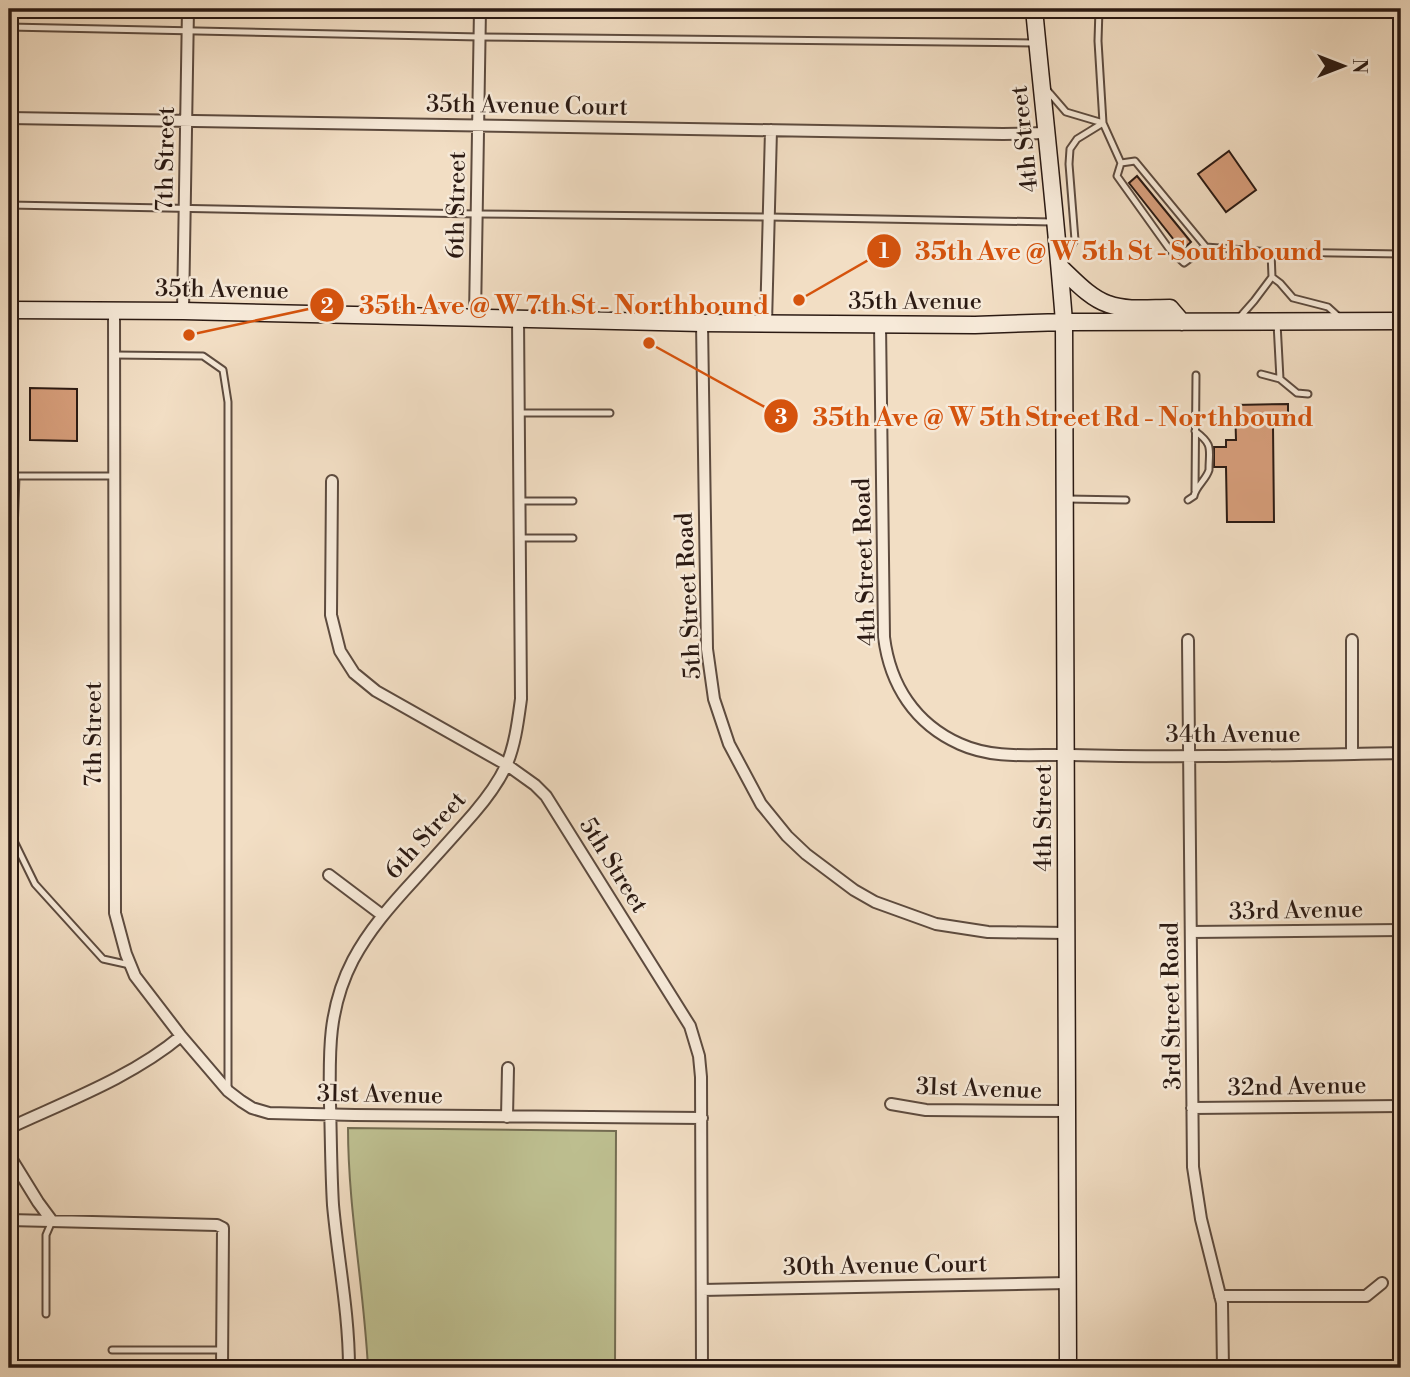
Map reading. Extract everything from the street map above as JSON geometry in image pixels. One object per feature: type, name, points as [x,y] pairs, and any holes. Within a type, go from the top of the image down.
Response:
[{"type":"main road","name":"4th Street","points":[[1034,9],[1064,322],[1068,1368]]},
{"type":"main road","points":[[1060,266],[1080,286],[1105,303],[1117,307],[1170,308],[1182,322]]},
{"type":"main road","name":"35th Avenue","points":[[9,310],[184,311],[702,323],[975,325],[1064,322],[1401,321]]},
{"type":"street","name":"7th Street","points":[[184,311],[188,9]]},
{"type":"street","name":"6th Street","points":[[475,317],[480,9]]},
{"type":"street","name":"35th Avenue Court","points":[[9,118],[1046,133]]},
{"type":"street","points":[[766,323],[771,130]]},
{"type":"street","name":"7th Street","points":[[114,311],[115,913],[135,976],[228,1091],[252,1108]]},
{"type":"street","name":"6th Street","points":[[349,1368],[345,1296],[333,1207],[331,1023],[351,962],[363,941],[382,915],[487,797],[506,765],[516,730],[521,699],[518,318]]},
{"type":"street","name":"5th Street Road","points":[[702,323],[707,649],[715,699],[729,744],[761,804],[806,854],[854,890],[876,902],[936,924],[988,932],[1066,933]]},
{"type":"street","name":"4th Street Road","points":[[880,324],[884,637],[894,678],[918,716],[938,732],[963,746],[1003,755],[1066,755]]},
{"type":"street","name":"5th Street","points":[[332,481],[331,615],[340,651],[355,674],[376,691],[506,765],[535,785],[545,796],[690,1026],[699,1056],[702,1118],[702,1368]]},
{"type":"street","name":"3rd Street Road","points":[[1188,640],[1193,1167],[1200,1219],[1222,1303],[1223,1368]]},
{"type":"street","points":[[1352,640],[1352,754]]},
{"type":"street","name":"34th Avenue","points":[[1066,755],[1401,753]]},
{"type":"street","points":[[329,875],[382,915]]},
{"type":"street","name":"33rd Avenue","points":[[1191,932],[1401,930]]},
{"type":"street","points":[[9,1128],[134,1069],[181,1036]]},
{"type":"street","points":[[508,1068],[508,1117]]},
{"type":"street","name":"31st Avenue","points":[[891,1104],[926,1110],[1067,1111]]},
{"type":"street","name":"32nd Avenue","points":[[1192,1108],[1401,1106]]},
{"type":"street","name":"31st Avenue","points":[[252,1108],[269,1113],[331,1115],[702,1118]]},
{"type":"street","points":[[9,1155],[52,1221]]},
{"type":"street","points":[[9,1220],[217,1225],[223,1228],[222,1368]]},
{"type":"street","name":"30th Avenue Court","points":[[702,1290],[1068,1283]]},
{"type":"street","points":[[1220,1296],[1366,1296],[1382,1283]]},
{"type":"lane","points":[[1099,9],[1098,41],[1103,123],[1121,163],[1117,176],[1143,206],[1150,222],[1170,250],[1184,263],[1206,247],[1271,252],[1401,254]]},
{"type":"lane","points":[[9,27],[480,37],[1038,43]]},
{"type":"lane","points":[[1041,84],[1066,112],[1103,123]]},
{"type":"lane","points":[[1060,266],[1075,240],[1070,149],[1077,139],[1103,123]]},
{"type":"lane","points":[[1121,163],[1135,161],[1206,247]]},
{"type":"lane","points":[[1146,186],[1151,181]]},
{"type":"lane","points":[[1155,198],[1161,193]]},
{"type":"lane","points":[[9,205],[1056,222]]},
{"type":"lane","points":[[1166,211],[1172,206]]},
{"type":"lane","points":[[1150,222],[1156,217]]},
{"type":"lane","points":[[1176,224],[1183,219]]},
{"type":"lane","points":[[1161,237],[1167,232]]},
{"type":"lane","points":[[1187,237],[1195,232]]},
{"type":"lane","points":[[1170,250],[1178,244]]},
{"type":"lane","points":[[1235,322],[1272,277],[1271,252]]},
{"type":"lane","points":[[1272,277],[1293,298],[1328,307],[1344,321]]},
{"type":"lane","points":[[1277,322],[1280,379]]},
{"type":"lane","points":[[114,355],[203,356],[223,370],[228,402],[228,1091]]},
{"type":"lane","points":[[1261,374],[1280,379],[1297,393],[1308,394]]},
{"type":"lane","points":[[1188,500],[1194,496],[1195,491],[1196,375]]},
{"type":"lane","points":[[520,413],[610,412]]},
{"type":"lane","points":[[1195,431],[1209,444],[1208,474],[1195,491]]},
{"type":"lane","points":[[9,671],[16,476],[114,476]]},
{"type":"lane","points":[[1065,499],[1126,500]]},
{"type":"lane","points":[[520,501],[573,501]]},
{"type":"lane","points":[[521,538],[573,538]]},
{"type":"lane","points":[[9,815],[13,839],[35,884],[103,959],[131,965]]},
{"type":"lane","points":[[46,1314],[47,1235],[52,1221]]},
{"type":"lane","points":[[112,1350],[222,1350]]},
{"type":"green space","points":[[348,1128],[616,1131],[615,1368],[368,1368]]},
{"type":"building","points":[[1229,151],[1256,190],[1226,212],[1198,174]]},
{"type":"building","points":[[1137,176],[1191,242],[1182,250],[1129,183]]},
{"type":"building","points":[[30,388],[77,389],[77,441],[30,440]]},
{"type":"building","points":[[1288,404],[1288,426],[1273,426],[1274,522],[1227,522],[1226,467],[1214,467],[1214,447],[1226,447],[1226,440],[1236,440],[1235,405]]},
{"type":"place","name":"35th Ave @ W 5th St - Southbound","points":[[799,300]]},
{"type":"place","name":"35th Ave @ W 7th St - Northbound","points":[[189,335]]},
{"type":"place","name":"35th Ave @ W 5th Street Rd - Northbound","points":[[649,343]]}]
